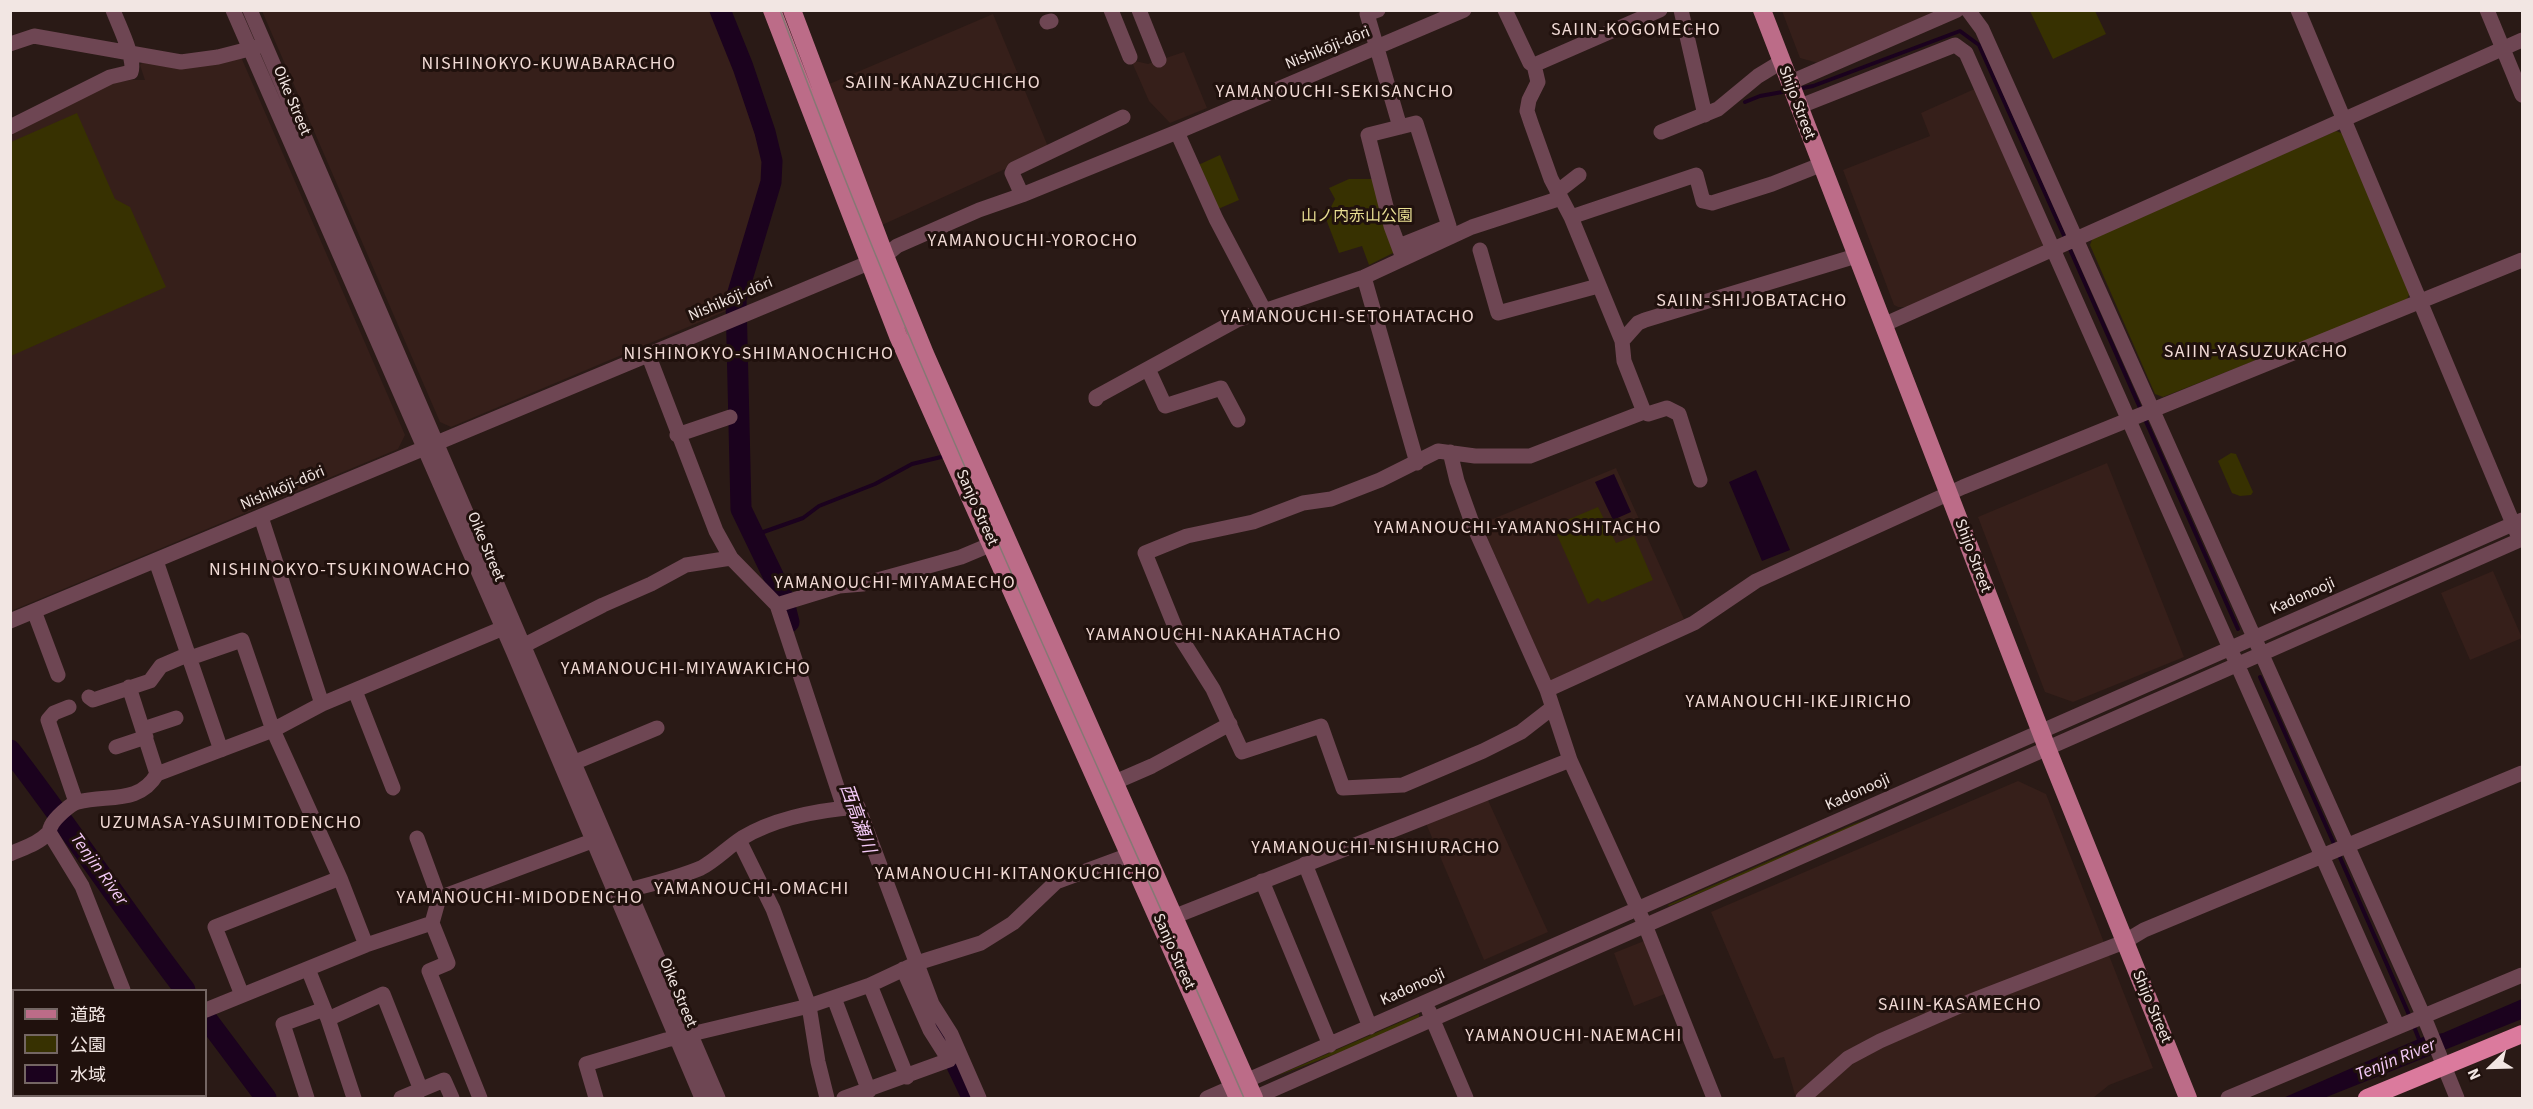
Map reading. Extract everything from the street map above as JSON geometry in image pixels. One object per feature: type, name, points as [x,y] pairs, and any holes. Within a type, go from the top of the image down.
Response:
[{"type":"highway","points":[[2367,1098],[2442,1061],[2523,1034]]},
{"type":"main road","name":"Sanjo Street","points":[[771,10],[877,260],[929,364],[1107,786],[1239,1089],[1254,1098]]},
{"type":"main road","name":"Sanjo Street","points":[[792,10],[877,260],[898,336],[992,544],[1107,786],[1129,855],[1166,919]]},
{"type":"main road","name":"Shijo Street","points":[[1762,10],[2044,740],[2188,1098]]},
{"type":"street","points":[[10,127],[110,76],[130,72],[133,68],[130,54],[113,10]]},
{"type":"street","name":"Oike Street","points":[[233,10],[249,50],[430,447],[684,1035],[718,1098]]},
{"type":"street","name":"Oike Street","points":[[250,10],[430,447]]},
{"type":"street","points":[[1111,10],[1130,57]]},
{"type":"street","points":[[1139,10],[1159,60]]},
{"type":"street","points":[[1378,10],[1367,14],[1400,127]]},
{"type":"street","name":"Nishikōji-dōri","points":[[10,621],[430,447],[735,317],[877,260],[904,243],[979,210],[1022,195],[1177,132],[1464,10]]},
{"type":"street","points":[[1505,10],[1530,63],[1534,65],[1538,82],[1529,100],[1527,111],[1559,195],[1571,217],[1622,340],[1624,361],[1644,412]]},
{"type":"street","points":[[1534,65],[1660,10]]},
{"type":"street","points":[[1681,10],[1705,115]]},
{"type":"street","points":[[1793,93],[1958,10]]},
{"type":"street","points":[[1968,10],[1982,28],[2153,410],[2250,659],[2322,856],[2401,1026]]},
{"type":"street","points":[[2298,10],[2420,302],[2518,522],[2522,542]]},
{"type":"street","points":[[2487,10],[2523,95]]},
{"type":"street","points":[[10,44],[34,36],[181,63],[249,50],[265,43]]},
{"type":"street","points":[[1883,325],[2523,40]]},
{"type":"street","points":[[1793,93],[1955,45],[1966,53],[2129,420],[2347,845],[2457,1098]]},
{"type":"street","points":[[1661,132],[1725,105],[1758,76],[1781,62]]},
{"type":"street","points":[[1022,195],[1012,173],[1014,169],[1123,117]]},
{"type":"street","points":[[1096,399],[1096,396],[1208,334],[1264,310],[1364,277],[1401,251],[1449,226],[1416,123],[1368,135],[1391,226],[1401,251]]},
{"type":"street","points":[[1177,132],[1216,219],[1264,310]]},
{"type":"street","points":[[1571,217],[1696,175],[1703,201],[1712,203],[1772,184],[1820,165]]},
{"type":"street","points":[[1401,251],[1559,195],[1578,175]]},
{"type":"street","points":[[1480,250],[1498,313],[1598,286]]},
{"type":"street","points":[[1622,340],[1638,323],[1645,320],[1856,256]]},
{"type":"street","points":[[1547,690],[1694,623],[1756,580],[1963,487],[2523,260]]},
{"type":"street","points":[[1364,277],[1417,463]]},
{"type":"street","points":[[648,354],[710,518],[731,558],[756,586],[773,599],[781,603],[838,586],[862,584],[961,557],[992,544]]},
{"type":"street","points":[[1148,369],[1165,406],[1221,388],[1238,420]]},
{"type":"street","points":[[1552,708],[1521,732],[1403,785],[1343,788],[1321,726],[1242,752],[1213,689],[1177,632],[1145,553],[1187,536],[1253,522],[1303,503],[1331,499],[1417,463],[1438,451],[1475,456],[1530,456],[1644,412],[1648,414],[1667,408],[1679,414],[1700,480]]},
{"type":"street","points":[[677,435],[730,417]]},
{"type":"street","points":[[1450,452],[1457,481],[1471,520],[1547,690],[1570,760],[1645,925],[1714,1098]]},
{"type":"street","points":[[261,517],[322,704]]},
{"type":"street","name":"Kadonooji","points":[[1254,1098],[1645,925],[2044,740],[2149,684],[2518,522]]},
{"type":"street","name":"Kadonooji","points":[[1207,1098],[1239,1089],[1330,1044],[1581,933],[2044,740],[2155,700],[2431,579],[2522,542]]},
{"type":"street","points":[[518,648],[686,565],[731,558]]},
{"type":"street","points":[[156,561],[220,750]]},
{"type":"street","points":[[2424,563],[2431,579]]},
{"type":"street","points":[[2350,596],[2357,612]]},
{"type":"street","points":[[781,603],[849,808]]},
{"type":"street","points":[[34,611],[57,675]]},
{"type":"street","points":[[10,854],[39,841],[71,806],[121,798],[142,792],[152,783],[157,774],[273,730],[322,704],[508,626]]},
{"type":"street","points":[[89,697],[93,700],[150,681],[161,666],[242,640],[273,730],[340,878],[366,945]]},
{"type":"street","points":[[2149,684],[2155,700]]},
{"type":"street","points":[[129,687],[157,774]]},
{"type":"street","points":[[355,691],[393,788]]},
{"type":"street","points":[[69,707],[54,713],[48,720],[71,806]]},
{"type":"street","points":[[116,747],[176,718]]},
{"type":"street","points":[[1107,786],[1152,766],[1230,724]]},
{"type":"street","points":[[568,765],[657,728]]},
{"type":"street","points":[[1166,919],[1570,760]]},
{"type":"street","points":[[1803,1098],[1848,1058],[1880,1041],[1971,1001],[2124,942],[2144,930],[2523,773]]},
{"type":"street","points":[[622,892],[703,867],[739,840],[768,824],[858,807],[930,1030],[949,1060],[869,1091],[844,1098]]},
{"type":"street","points":[[51,827],[82,886],[123,989]]},
{"type":"street","points":[[417,837],[439,898],[432,923],[448,963],[429,971],[480,1098]]},
{"type":"street","points":[[439,898],[599,838]]},
{"type":"street","points":[[739,840],[773,909],[809,1006],[826,1098]]},
{"type":"street","points":[[596,1098],[586,1064],[684,1035],[809,1006],[870,985],[910,966],[981,943],[1013,923],[1056,882],[1129,855]]},
{"type":"street","points":[[1305,864],[1371,1027]]},
{"type":"street","points":[[242,995],[215,927],[340,878]]},
{"type":"street","points":[[1262,880],[1330,1044]]},
{"type":"street","points":[[210,1008],[366,945],[432,923]]},
{"type":"street","points":[[1581,933],[1588,950]]},
{"type":"street","points":[[910,966],[951,1034],[979,1098]]},
{"type":"street","points":[[308,969],[326,1014],[354,1098]]},
{"type":"street","points":[[2228,1098],[2401,1026],[2424,1022],[2523,975]]},
{"type":"street","points":[[870,985],[907,1077]]},
{"type":"street","points":[[307,1098],[283,1024],[326,1014],[383,994],[421,1090]]},
{"type":"street","points":[[834,998],[869,1091]]},
{"type":"street","points":[[1425,1002],[1466,1098]]},
{"type":"street","name":"Oike Street","points":[[684,1035],[702,1098]]},
{"type":"street","points":[[401,1098],[444,1080],[452,1098]]},
{"type":"shaded area","points":[[262,11],[710,11],[732,64],[763,158],[762,187],[727,296],[726,311],[451,427],[440,422]]},
{"type":"shaded area","points":[[1782,11],[1942,11],[1818,63],[1800,58]]},
{"type":"shaded area","points":[[993,14],[1049,149],[882,225],[827,85]]},
{"type":"shaded area","points":[[1184,52],[1207,108],[1170,123],[1149,101],[1131,60],[1148,64]]},
{"type":"shaded area","points":[[241,57],[405,435],[398,449],[11,611],[11,133],[110,84],[145,80],[140,65],[143,62]]},
{"type":"shaded area","points":[[1979,87],[2045,239],[2042,246],[1909,307],[1898,307],[1894,305],[1843,170],[1930,136],[1921,113]]},
{"type":"shaded area","points":[[2107,463],[2184,657],[2073,702],[2045,692],[1978,517]]},
{"type":"shaded area","points":[[1616,468],[1684,619],[1551,681],[1481,524]]},
{"type":"shaded area","points":[[2493,571],[2522,638],[2470,660],[2441,593]]},
{"type":"shaded area","points":[[2018,781],[2046,794],[2153,1068],[2109,1085],[2093,1098],[1796,1098],[1784,1057],[1774,1059],[1711,912]]},
{"type":"shaded area","points":[[1487,798],[1548,932],[1484,960],[1425,821]]},
{"type":"shaded area","points":[[1649,939],[1670,992],[1634,1006],[1614,953]]},
{"type":"green space","points":[[2030,11],[2095,11],[2106,34],[2053,59]]},
{"type":"green space","points":[[77,113],[115,199],[130,207],[166,287],[11,356],[11,142]]},
{"type":"green space","points":[[2336,131],[2344,134],[2410,293],[2406,301],[2163,397],[2155,394],[2090,245],[2093,237]]},
{"type":"green space","points":[[1220,155],[1239,200],[1218,209],[1196,166]]},
{"type":"green space","name":"山ノ内赤山公園","points":[[1349,179],[1376,179],[1395,252],[1369,265],[1362,246],[1339,253],[1323,211],[1331,207],[1335,199],[1329,188]]},
{"type":"green space","points":[[2231,453],[2236,454],[2253,492],[2251,495],[2240,496],[2232,493],[2218,461]]},
{"type":"green space","points":[[1598,507],[1616,543],[1634,536],[1653,580],[1602,602],[1598,598],[1588,604],[1553,526]]},
{"type":"green space","points":[[1923,800],[1669,906],[1668,905],[1854,824]]},
{"type":"green space","points":[[1419,1014],[1419,1017],[1362,1044],[1274,1077]]},
{"type":"water","points":[[1756,470],[1790,550],[1762,561],[1729,482]]},
{"type":"water","points":[[1614,474],[1631,512],[1613,520],[1595,482]]},
{"type":"water","points":[[2522,999],[2522,1019],[2324,1098],[2283,1098],[2423,1037],[2443,1033]]},
{"type":"waterway","points":[[720,10],[743,67],[765,132],[772,161],[771,182],[736,299],[741,509],[782,594],[789,622]]},
{"type":"waterway","points":[[1798,89],[1813,86],[1960,31],[1979,45],[2066,240]]},
{"type":"waterway","points":[[1745,102],[1760,96],[1788,91]]},
{"type":"waterway","points":[[2069,247],[2141,410]]},
{"type":"waterway","points":[[2144,417],[2238,629]]},
{"type":"waterway","points":[[752,536],[803,518],[819,506],[875,484],[912,464],[941,457]]},
{"type":"waterway","points":[[2260,677],[2335,846]]},
{"type":"waterway","name":"Tenjin River","points":[[10,750],[184,989]]},
{"type":"waterway","points":[[2338,853],[2410,1017]]},
{"type":"waterway","name":"西高瀬川","points":[[929,1007],[971,1095]]},
{"type":"waterway","name":"Tenjin River","points":[[207,1019],[266,1098]]},
{"type":"waterway","points":[[2413,1024],[2420,1042]]},
{"type":"tram line","points":[[780,10],[888,286],[1004,558],[1244,1098]]},
{"type":"district","name":"SAIIN-KOGOMECHO","points":[[1636,31]]},
{"type":"district","name":"NISHINOKYO-KUWABARACHO","points":[[549,65]]},
{"type":"district","name":"SAIIN-KANAZUCHICHO","points":[[943,84]]},
{"type":"district","name":"YAMANOUCHI-SEKISANCHO","points":[[1335,93]]},
{"type":"district","name":"YAMANOUCHI-YOROCHO","points":[[1033,242]]},
{"type":"district","name":"SAIIN-SHIJOBATACHO","points":[[1752,302]]},
{"type":"district","name":"YAMANOUCHI-SETOHATACHO","points":[[1348,318]]},
{"type":"district","name":"SAIIN-YASUZUKACHO","points":[[2256,353]]},
{"type":"district","name":"NISHINOKYO-SHIMANOCHICHO","points":[[759,355]]},
{"type":"district","name":"YAMANOUCHI-YAMANOSHITACHO","points":[[1518,529]]},
{"type":"district","name":"NISHINOKYO-TSUKINOWACHO","points":[[340,571]]},
{"type":"district","name":"YAMANOUCHI-MIYAMAECHO","points":[[895,584]]},
{"type":"district","name":"YAMANOUCHI-NAKAHATACHO","points":[[1214,636]]},
{"type":"district","name":"YAMANOUCHI-MIYAWAKICHO","points":[[686,670]]},
{"type":"district","name":"YAMANOUCHI-IKEJIRICHO","points":[[1799,703]]},
{"type":"district","name":"UZUMASA-YASUIMITODENCHO","points":[[231,824]]},
{"type":"district","name":"YAMANOUCHI-NISHIURACHO","points":[[1376,849]]},
{"type":"district","name":"YAMANOUCHI-KITANOKUCHICHO","points":[[1018,875]]},
{"type":"district","name":"YAMANOUCHI-OMACHI","points":[[752,890]]},
{"type":"district","name":"YAMANOUCHI-MIDODENCHO","points":[[520,899]]},
{"type":"district","name":"SAIIN-KASAMECHO","points":[[1960,1006]]},
{"type":"district","name":"YAMANOUCHI-NAEMACHI","points":[[1574,1037]]}]
